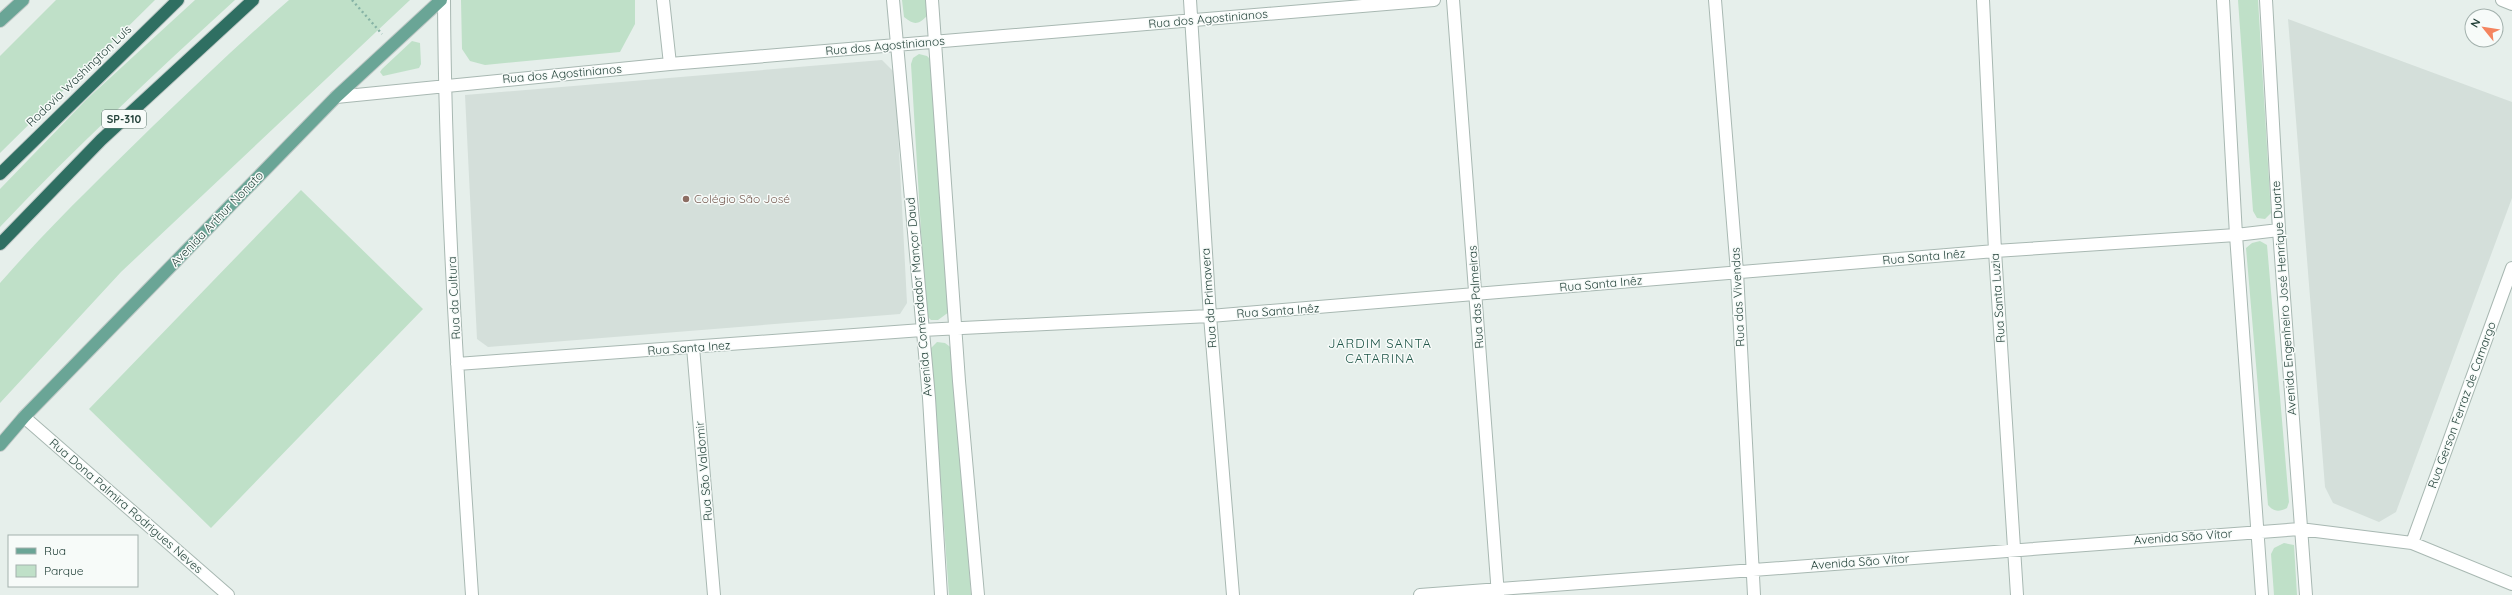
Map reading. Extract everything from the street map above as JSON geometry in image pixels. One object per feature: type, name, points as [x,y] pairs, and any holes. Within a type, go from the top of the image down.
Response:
[{"type":"highway","name":"Rodovia Washington Luís","points":[[0,174],[178,0]]},
{"type":"highway","name":"SP-310","points":[[0,244],[101,140],[253,0]]},
{"type":"main road","points":[[0,21],[23,0]]},
{"type":"main road","name":"Avenida Arthur Nonato","points":[[0,445],[24,417],[336,96],[442,0]]},
{"type":"street","name":"Rua da Cultura","points":[[442,0],[444,85],[457,364],[472,595]]},
{"type":"street","points":[[663,0],[670,64]]},
{"type":"street","name":"Avenida Comendador Mançor Daud","points":[[893,0],[929,398],[941,595]]},
{"type":"street","points":[[932,0],[955,330],[978,595]]},
{"type":"street","name":"Rua da Primavera","points":[[1190,0],[1210,316],[1233,595]]},
{"type":"street","name":"Rua dos Agostinianos","points":[[336,96],[897,44],[1434,0]]},
{"type":"street","name":"Rua das Palmeiras","points":[[1453,0],[1498,592]]},
{"type":"street","name":"Rua das Vivendas","points":[[1715,0],[1737,272],[1754,595]]},
{"type":"street","name":"Rua Santa Luzia","points":[[1983,0],[1995,251],[2017,595]]},
{"type":"street","points":[[2223,0],[2236,235],[2262,595]]},
{"type":"street","name":"Avenida Engenheiro José Henrique Duarte","points":[[2266,0],[2279,230],[2306,595]]},
{"type":"street","points":[[2502,0],[2512,4]]},
{"type":"street","name":"Rua Santa Inêz","points":[[922,330],[955,330],[1210,316],[1995,251],[2236,235],[2279,230]]},
{"type":"street","name":"Rua Gerson Ferraz de Camargo","points":[[2412,543],[2512,268]]},
{"type":"street","name":"Rua Santa Inez","points":[[457,364],[922,330]]},
{"type":"street","name":"Rua São Valdomir","points":[[694,347],[714,595]]},
{"type":"street","name":"Rua Dona Palmira Rodrigues Neves","points":[[24,417],[228,595]]},
{"type":"street","name":"Avenida São Vítor","points":[[1420,595],[1498,592],[1752,570],[2300,528],[2412,543],[2512,584]]},
{"type":"path","points":[[352,0],[392,45]]},
{"type":"shaded area","points":[[2288,19],[2512,102],[2512,198],[2396,512],[2379,522],[2333,503],[2325,487]]},
{"type":"shaded area","name":"Colégio São José","points":[[882,60],[895,73],[907,303],[900,314],[488,347],[477,339],[465,95]]},
{"type":"green space","points":[[56,0],[155,0],[0,153],[0,56]]},
{"type":"green space","points":[[195,0],[235,0],[115,112],[0,227],[0,189],[87,99]]},
{"type":"green space","points":[[289,0],[410,0],[121,272],[0,403],[0,283],[94,184],[153,126]]},
{"type":"green space","points":[[461,0],[635,0],[635,24],[620,52],[485,65],[470,61],[462,49]]},
{"type":"green space","points":[[902,0],[926,0],[927,16],[916,23],[907,20],[904,17]]},
{"type":"green space","points":[[2238,0],[2258,0],[2271,213],[2265,219],[2257,218],[2253,211]]},
{"type":"green space","points":[[412,41],[420,43],[421,64],[419,68],[383,76],[380,72],[382,69]]},
{"type":"green space","points":[[919,54],[927,56],[932,61],[949,312],[938,320],[931,320],[926,315],[911,64],[913,58]]},
{"type":"green space","points":[[301,190],[423,309],[211,528],[89,409]]},
{"type":"green space","points":[[2260,241],[2267,245],[2289,502],[2287,508],[2279,511],[2272,509],[2268,505],[2246,248],[2252,243]]},
{"type":"green space","points":[[937,342],[945,343],[953,349],[971,595],[949,595],[931,348]]},
{"type":"green space","points":[[2284,543],[2294,545],[2297,595],[2274,595],[2271,554],[2274,548]]},
{"type":"place","name":"Colégio São José","points":[[686,199]]},
{"type":"district","name":"JARDIM SANTA CATARINA","points":[[1380,350]]}]
